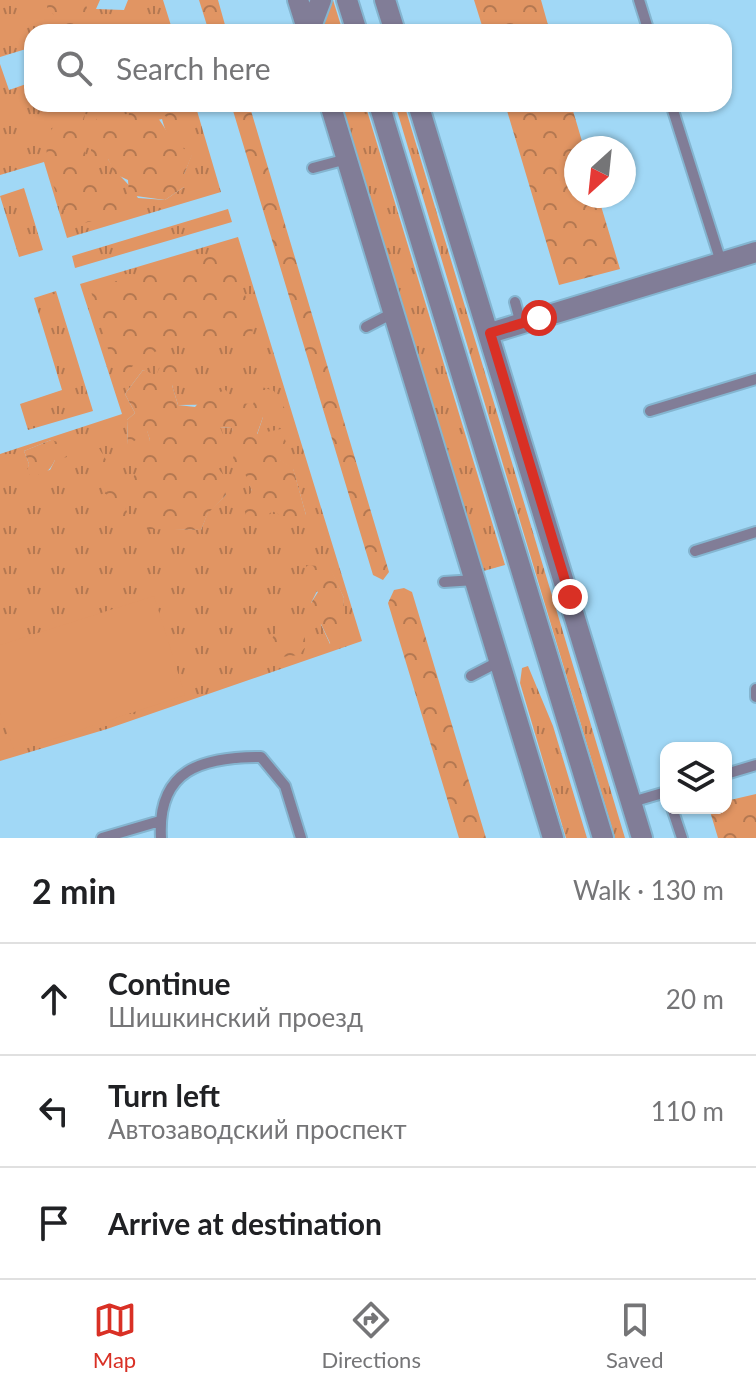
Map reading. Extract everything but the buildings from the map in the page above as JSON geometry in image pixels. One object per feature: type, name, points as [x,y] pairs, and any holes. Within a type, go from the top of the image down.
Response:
[{"type":"street","points":[[298,0],[306,24]]},
{"type":"street","points":[[311,24],[321,0]]},
{"type":"street","points":[[347,0],[354,24]]},
{"type":"street","points":[[385,0],[392,24]]},
{"type":"street","points":[[332,112],[553,838]]},
{"type":"street","points":[[381,112],[603,838]]},
{"type":"street","points":[[421,112],[642,838]]},
{"type":"street","points":[[490,333],[526,325],[756,252]]},
{"type":"lane","points":[[639,0],[646,24]]},
{"type":"lane","points":[[674,112],[721,262]]},
{"type":"lane","points":[[313,168],[347,159]]},
{"type":"lane","points":[[515,302],[526,325]]},
{"type":"lane","points":[[366,327],[393,313]]},
{"type":"lane","points":[[650,411],[756,379]]},
{"type":"lane","points":[[695,551],[756,532]]},
{"type":"lane","points":[[444,582],[475,580]]},
{"type":"lane","points":[[471,676],[500,661]]},
{"type":"lane","points":[[756,689],[756,697]]},
{"type":"lane","points":[[161,838],[162,802],[172,782],[218,757],[261,757],[285,786],[301,838]]},
{"type":"lane","points":[[732,772],[756,765]]},
{"type":"lane","points":[[632,802],[660,794]]},
{"type":"lane","points":[[674,814],[682,838]]},
{"type":"lane","points":[[102,838],[160,821]]},
{"type":"green space","points":[[0,0],[100,0],[96,9],[124,10],[128,0],[163,0],[170,24],[24,24],[24,50],[0,57]]},
{"type":"green space","points":[[48,0],[84,0],[93,24],[64,24],[47,8]]},
{"type":"green space","points":[[199,0],[218,0],[225,24],[206,24]]},
{"type":"green space","points":[[308,0],[333,0],[340,24],[315,24]]},
{"type":"green space","points":[[474,0],[541,0],[548,24],[482,24]]},
{"type":"green space","points":[[0,64],[9,90],[24,85],[24,112],[197,112],[221,192],[67,238],[44,162],[0,175]],"holes":[[[162,119],[169,137],[192,154],[184,174],[184,187],[165,200],[138,198],[108,159],[129,127]]]},
{"type":"green space","points":[[66,112],[85,112],[82,138],[84,149],[118,198],[116,215],[72,226],[48,165],[48,140]]},
{"type":"green space","points":[[129,112],[152,112],[172,139],[193,153],[184,174],[184,187],[165,200],[129,195],[128,180],[115,174],[108,159],[91,156],[91,137],[98,115],[128,127]]},
{"type":"green space","points":[[189,112],[187,118],[175,124],[163,114]]},
{"type":"green space","points":[[233,112],[251,112],[389,572],[383,580],[373,575]]},
{"type":"green space","points":[[341,112],[367,112],[505,565],[480,572]]},
{"type":"green space","points":[[397,112],[406,112],[625,838],[615,838]]},
{"type":"green space","points":[[507,112],[573,112],[580,136],[564,136],[564,208],[602,208],[620,269],[559,285]]},
{"type":"green space","points":[[24,188],[43,250],[19,257],[0,196]]},
{"type":"green space","points":[[228,209],[232,222],[75,268],[72,256]]},
{"type":"green space","points":[[238,237],[362,641],[107,729],[0,761],[0,454],[122,414],[80,284]],"holes":[[[143,370],[172,385],[178,405],[253,404],[263,417],[257,435],[273,456],[293,469],[306,515],[272,511],[252,491],[232,428],[219,427],[205,456],[226,495],[208,512],[201,530],[148,528],[139,467],[150,440],[147,430],[128,445],[127,420],[135,413],[125,394]],[[51,440],[55,460],[50,470],[27,474],[29,464],[24,451]],[[329,567],[344,598],[342,614],[330,644],[311,603]]]},
{"type":"green space","points":[[230,251],[254,321],[250,347],[235,334],[171,346],[142,359],[121,382],[116,376],[90,288]]},
{"type":"green space","points":[[56,291],[93,411],[28,430],[20,404],[62,390],[34,298]]},
{"type":"green space","points":[[164,359],[184,373],[172,385],[178,405],[195,407],[203,398],[226,390],[233,403],[253,404],[262,387],[274,391],[285,409],[263,417],[257,434],[281,429],[286,442],[274,456],[293,468],[306,515],[293,522],[272,511],[262,521],[246,516],[243,504],[252,491],[244,471],[230,466],[236,450],[232,428],[220,427],[228,447],[206,456],[222,473],[226,495],[208,513],[201,530],[147,529],[133,478],[139,467],[134,454],[150,440],[147,431],[128,446],[127,420],[135,413],[125,394],[143,370],[156,375]]},
{"type":"green space","points":[[51,440],[65,444],[67,457],[55,460],[44,473],[26,474],[29,464],[24,451]]},
{"type":"green space","points":[[98,447],[135,529],[126,540],[95,468]]},
{"type":"green space","points":[[306,565],[330,567],[344,598],[343,614],[354,630],[340,633],[331,645],[321,624],[310,623],[311,603],[318,592],[307,586]]},
{"type":"green space","points":[[404,588],[412,592],[486,838],[459,838],[388,603],[394,590]]},
{"type":"green space","points":[[154,596],[185,695],[15,752],[0,713],[0,645]]},
{"type":"green space","points":[[290,624],[298,632],[304,632],[306,646],[299,655],[281,657],[270,642],[280,625]]},
{"type":"green space","points":[[528,666],[553,726],[587,838],[566,838],[520,683],[522,668]]},
{"type":"green space","points":[[756,794],[756,838],[718,838],[711,814],[732,814],[732,800]]},
{"type":"route","points":[[539,318],[490,333],[570,597]]}]
